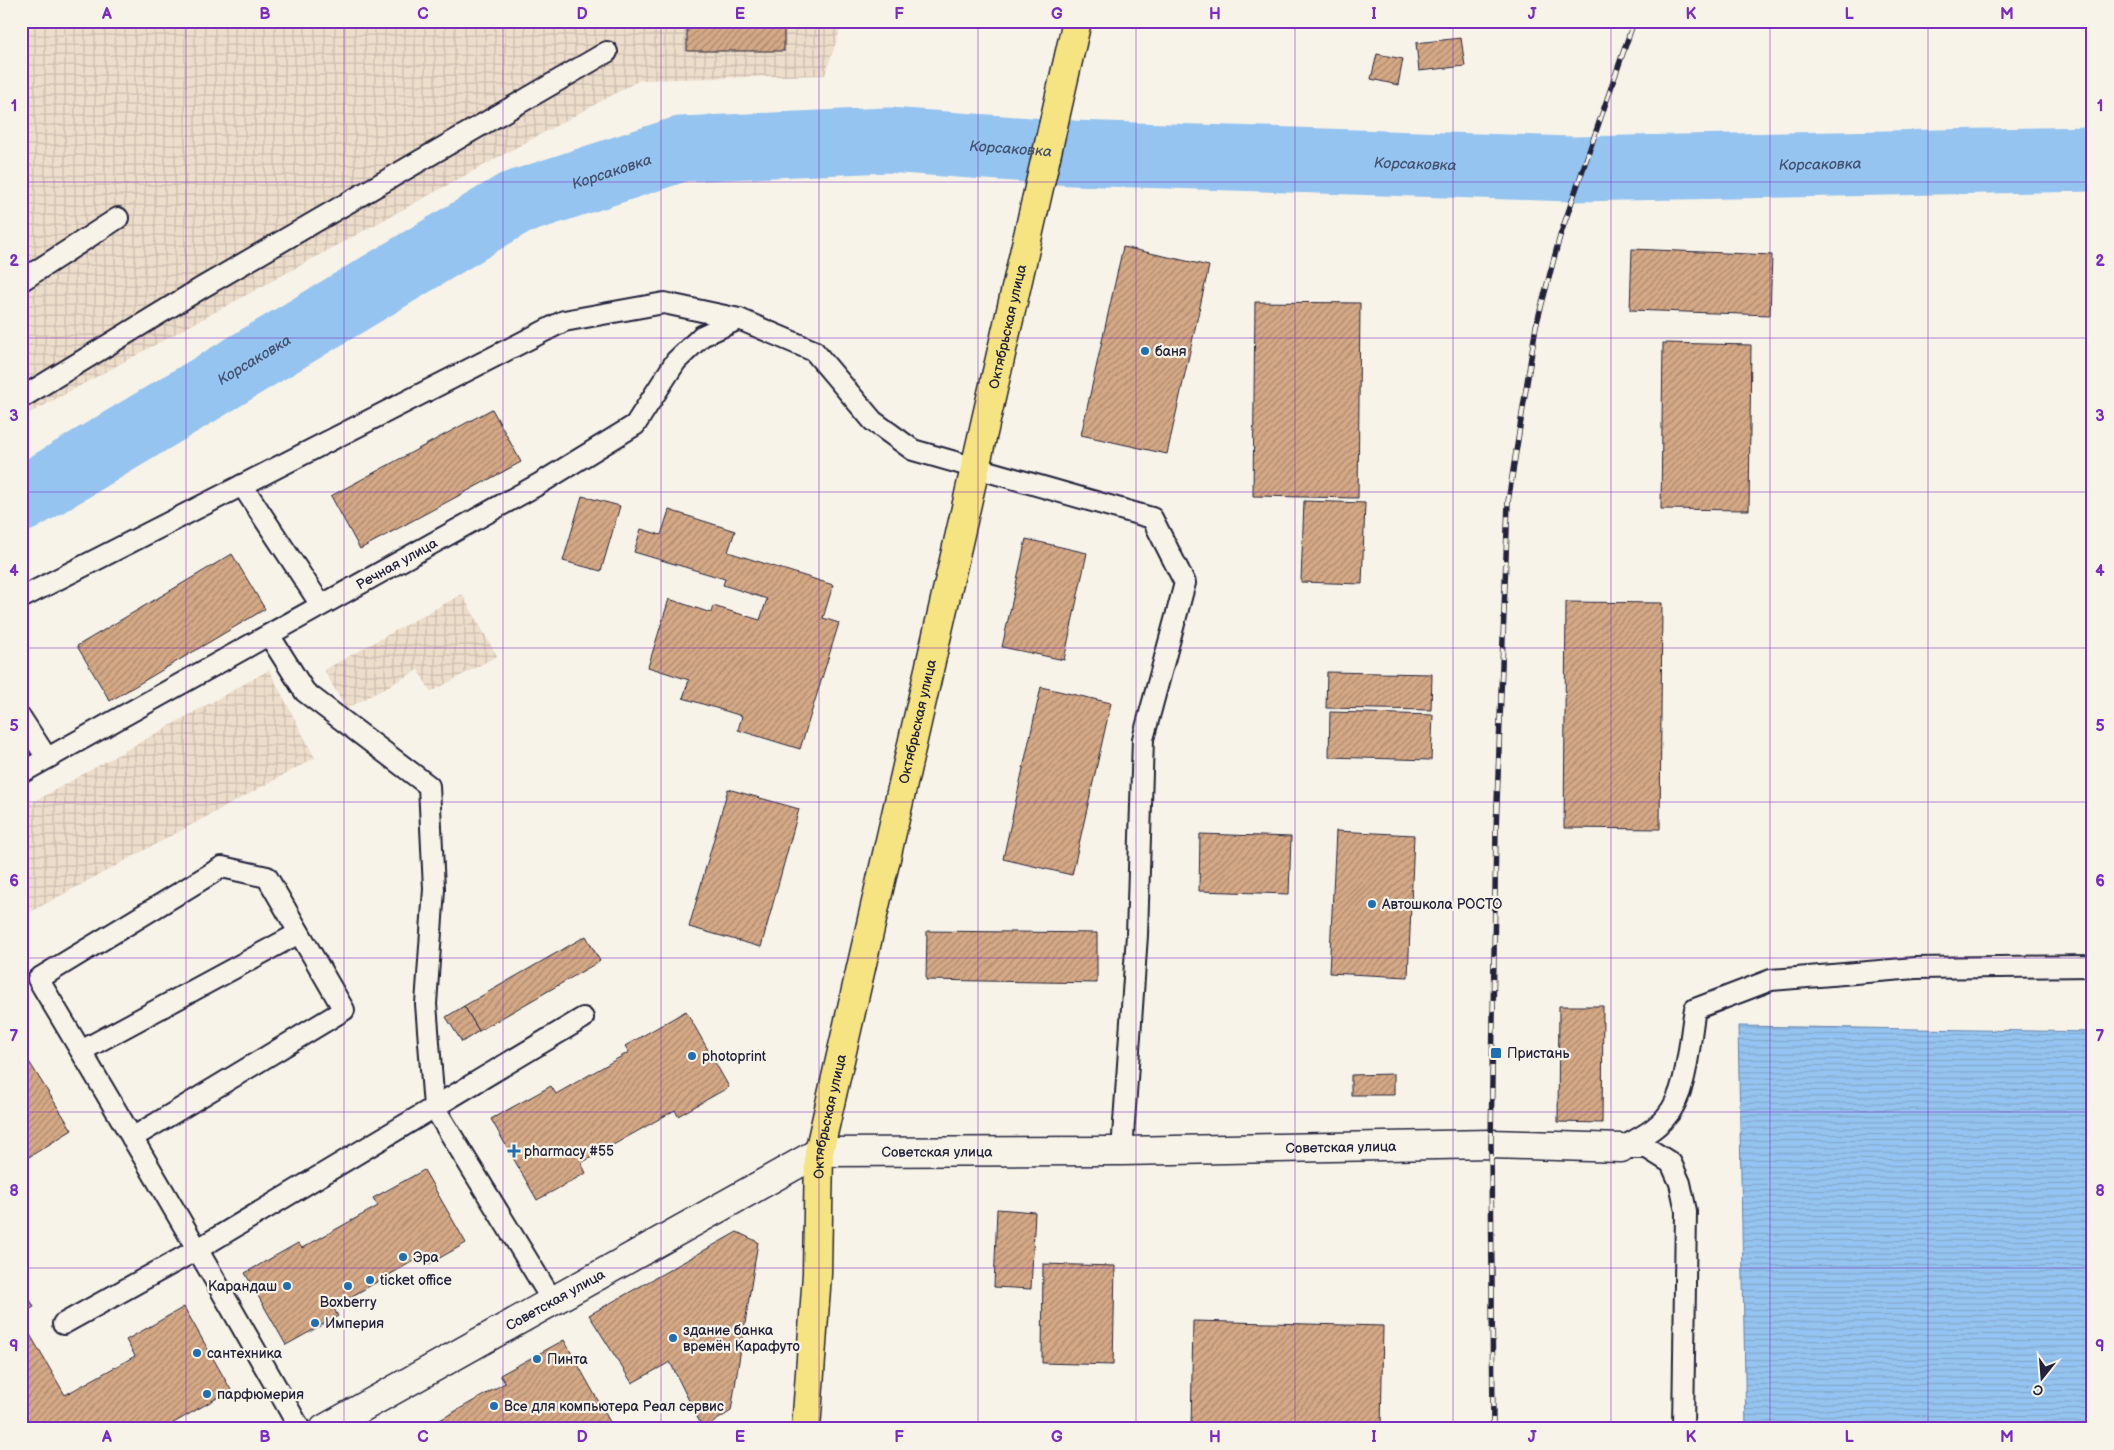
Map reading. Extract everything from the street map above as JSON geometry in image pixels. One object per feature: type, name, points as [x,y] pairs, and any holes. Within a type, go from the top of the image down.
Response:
[{"type":"main road","name":"Октябрьская улица","points":[[806,1429],[817,1274],[819,1152],[1077,21]]},
{"type":"street","name":"Советская улица","points":[[324,1429],[819,1152],[1122,1150],[1491,1144],[1622,1148]]},
{"type":"lane","points":[[21,398],[203,287],[606,52]]},
{"type":"lane","points":[[21,281],[118,218]]},
{"type":"lane","points":[[21,598],[564,321],[664,303],[739,319],[814,351],[873,421],[913,450],[1152,518],[1185,582],[1143,739],[1137,935],[1122,1150]]},
{"type":"lane","name":"Речная улица","points":[[21,773],[539,484],[635,424],[676,361],[702,336],[739,319]]},
{"type":"lane","points":[[242,485],[321,605]]},
{"type":"lane","points":[[269,635],[306,692],[430,786],[434,890],[426,1004],[434,1107],[552,1300]]},
{"type":"lane","points":[[21,718],[47,758]]},
{"type":"lane","points":[[132,1138],[344,1010],[267,877],[222,866],[38,979],[81,1051],[132,1138],[198,1249],[300,1429]]},
{"type":"lane","points":[[81,1051],[300,933]]},
{"type":"lane","points":[[1622,1148],[1646,1135],[1667,1116],[1681,1089],[1695,1009],[1762,983],[1771,980],[1915,968],[2093,966]]},
{"type":"lane","points":[[63,1324],[198,1249],[583,1018]]},
{"type":"lane","points":[[1622,1148],[1647,1148],[1671,1164],[1680,1183],[1686,1211],[1683,1429]]},
{"type":"shaded area","points":[[21,21],[843,21],[825,75],[640,80],[21,418]]},
{"type":"shaded area","points":[[462,594],[497,656],[431,692],[418,670],[346,709],[324,670]]},
{"type":"shaded area","points":[[269,670],[315,758],[21,917],[21,809]]},
{"type":"water","points":[[1738,1026],[2093,1032],[2093,1429],[1746,1429]]},
{"type":"building","points":[[687,21],[784,21],[784,51],[687,51]]},
{"type":"building","points":[[1461,38],[1465,66],[1419,71],[1416,43]]},
{"type":"building","points":[[1377,54],[1403,59],[1398,85],[1371,79]]},
{"type":"building","name":"баня","points":[[1123,247],[1209,266],[1167,454],[1081,435]]},
{"type":"building","points":[[1632,249],[1772,255],[1770,315],[1630,310]]},
{"type":"building","points":[[1255,302],[1360,303],[1358,498],[1253,496]]},
{"type":"building","points":[[1663,343],[1751,345],[1749,510],[1661,509]]},
{"type":"building","points":[[492,409],[521,462],[360,549],[331,496]]},
{"type":"building","points":[[582,496],[620,506],[601,571],[563,561]]},
{"type":"building","points":[[1304,501],[1365,503],[1362,584],[1301,582]]},
{"type":"building","points":[[669,510],[735,531],[728,552],[833,585],[823,618],[839,623],[800,749],[738,730],[742,716],[683,698],[689,680],[648,667],[669,599],[711,613],[713,606],[760,620],[767,599],[723,585],[725,579],[634,552],[641,529],[661,535]]},
{"type":"building","points":[[1026,539],[1087,553],[1064,660],[1002,647]]},
{"type":"building","points":[[232,554],[265,609],[110,701],[77,646]]},
{"type":"building","points":[[1566,602],[1662,603],[1660,829],[1564,828]]},
{"type":"building","points":[[1327,672],[1432,674],[1431,710],[1326,708]]},
{"type":"building","points":[[1041,687],[1111,703],[1072,875],[1003,859]]},
{"type":"building","points":[[1330,712],[1433,715],[1431,760],[1329,757]]},
{"type":"building","points":[[728,789],[799,809],[761,947],[689,927]]},
{"type":"building","name":"Автошкола РОСТО","points":[[1336,831],[1414,835],[1408,977],[1329,973]]},
{"type":"building","points":[[1200,834],[1291,837],[1289,894],[1199,891]]},
{"type":"building","points":[[927,931],[1097,933],[1097,983],[926,980]]},
{"type":"building","points":[[586,936],[600,961],[479,1031],[464,1006]]},
{"type":"building","points":[[464,1006],[479,1031],[462,1042],[446,1017]]},
{"type":"building","points":[[1559,1006],[1603,1006],[1602,1123],[1558,1122]]},
{"type":"building","points":[[686,1011],[729,1087],[678,1116],[675,1110],[581,1163],[586,1173],[537,1200],[491,1119],[551,1086],[556,1094],[629,1052],[625,1046]]},
{"type":"building","points":[[21,1049],[72,1130],[21,1162]]},
{"type":"building","points":[[1394,1074],[1394,1095],[1351,1095],[1351,1075]]},
{"type":"building","points":[[424,1170],[466,1243],[429,1264],[424,1255],[333,1307],[338,1316],[286,1345],[245,1273],[298,1243],[302,1248],[378,1206],[373,1198]]},
{"type":"building","points":[[997,1209],[1035,1212],[1031,1289],[994,1287]]},
{"type":"building","name":"здание банка времён Карафуто","points":[[737,1232],[758,1242],[731,1411],[703,1429],[670,1362],[632,1383],[589,1315]]},
{"type":"building","points":[[1043,1264],[1115,1266],[1113,1365],[1042,1363]]},
{"type":"building","points":[[21,1284],[34,1307],[21,1314]]},
{"type":"building","points":[[184,1307],[231,1390],[163,1429],[21,1429],[21,1319],[65,1395],[135,1356],[126,1340]]},
{"type":"building","points":[[1193,1321],[1383,1326],[1381,1429],[1191,1429]]},
{"type":"building","points":[[564,1340],[614,1429],[424,1429],[505,1383],[500,1375]]},
{"type":"building","points":[[415,1423],[419,1429],[404,1429]]},
{"type":"waterway","name":"Корсаковка","points":[[21,500],[513,204],[681,149],[888,140],[1073,153],[1573,169],[2093,159]]},
{"type":"railway","points":[[1493,1429],[1491,1144],[1496,831],[1508,502],[1536,326],[1560,236],[1634,21]]},
{"type":"place","name":"баня","points":[[1145,351]]},
{"type":"place","name":"Автошкола РОСТО","points":[[1372,904]]},
{"type":"place","name":"Пристань","points":[[1496,1053]]},
{"type":"place","name":"photoprint","points":[[692,1056]]},
{"type":"place","name":"pharmacy #55","points":[[514,1151]]},
{"type":"place","name":"Эра","points":[[403,1257]]},
{"type":"place","name":"ticket office","points":[[370,1280]]},
{"type":"place","name":"Карандаш","points":[[287,1286]]},
{"type":"place","name":"Boxberry","points":[[348,1286]]},
{"type":"place","name":"Империя","points":[[315,1323]]},
{"type":"place","name":"здание банка времён Карафуто","points":[[673,1338]]},
{"type":"place","name":"сантехника","points":[[197,1353]]},
{"type":"place","name":"Пинта","points":[[537,1359]]},
{"type":"place","name":"парфюмерия","points":[[207,1394]]},
{"type":"place","name":"Все для компьютера Реал сервис","points":[[494,1406]]}]
